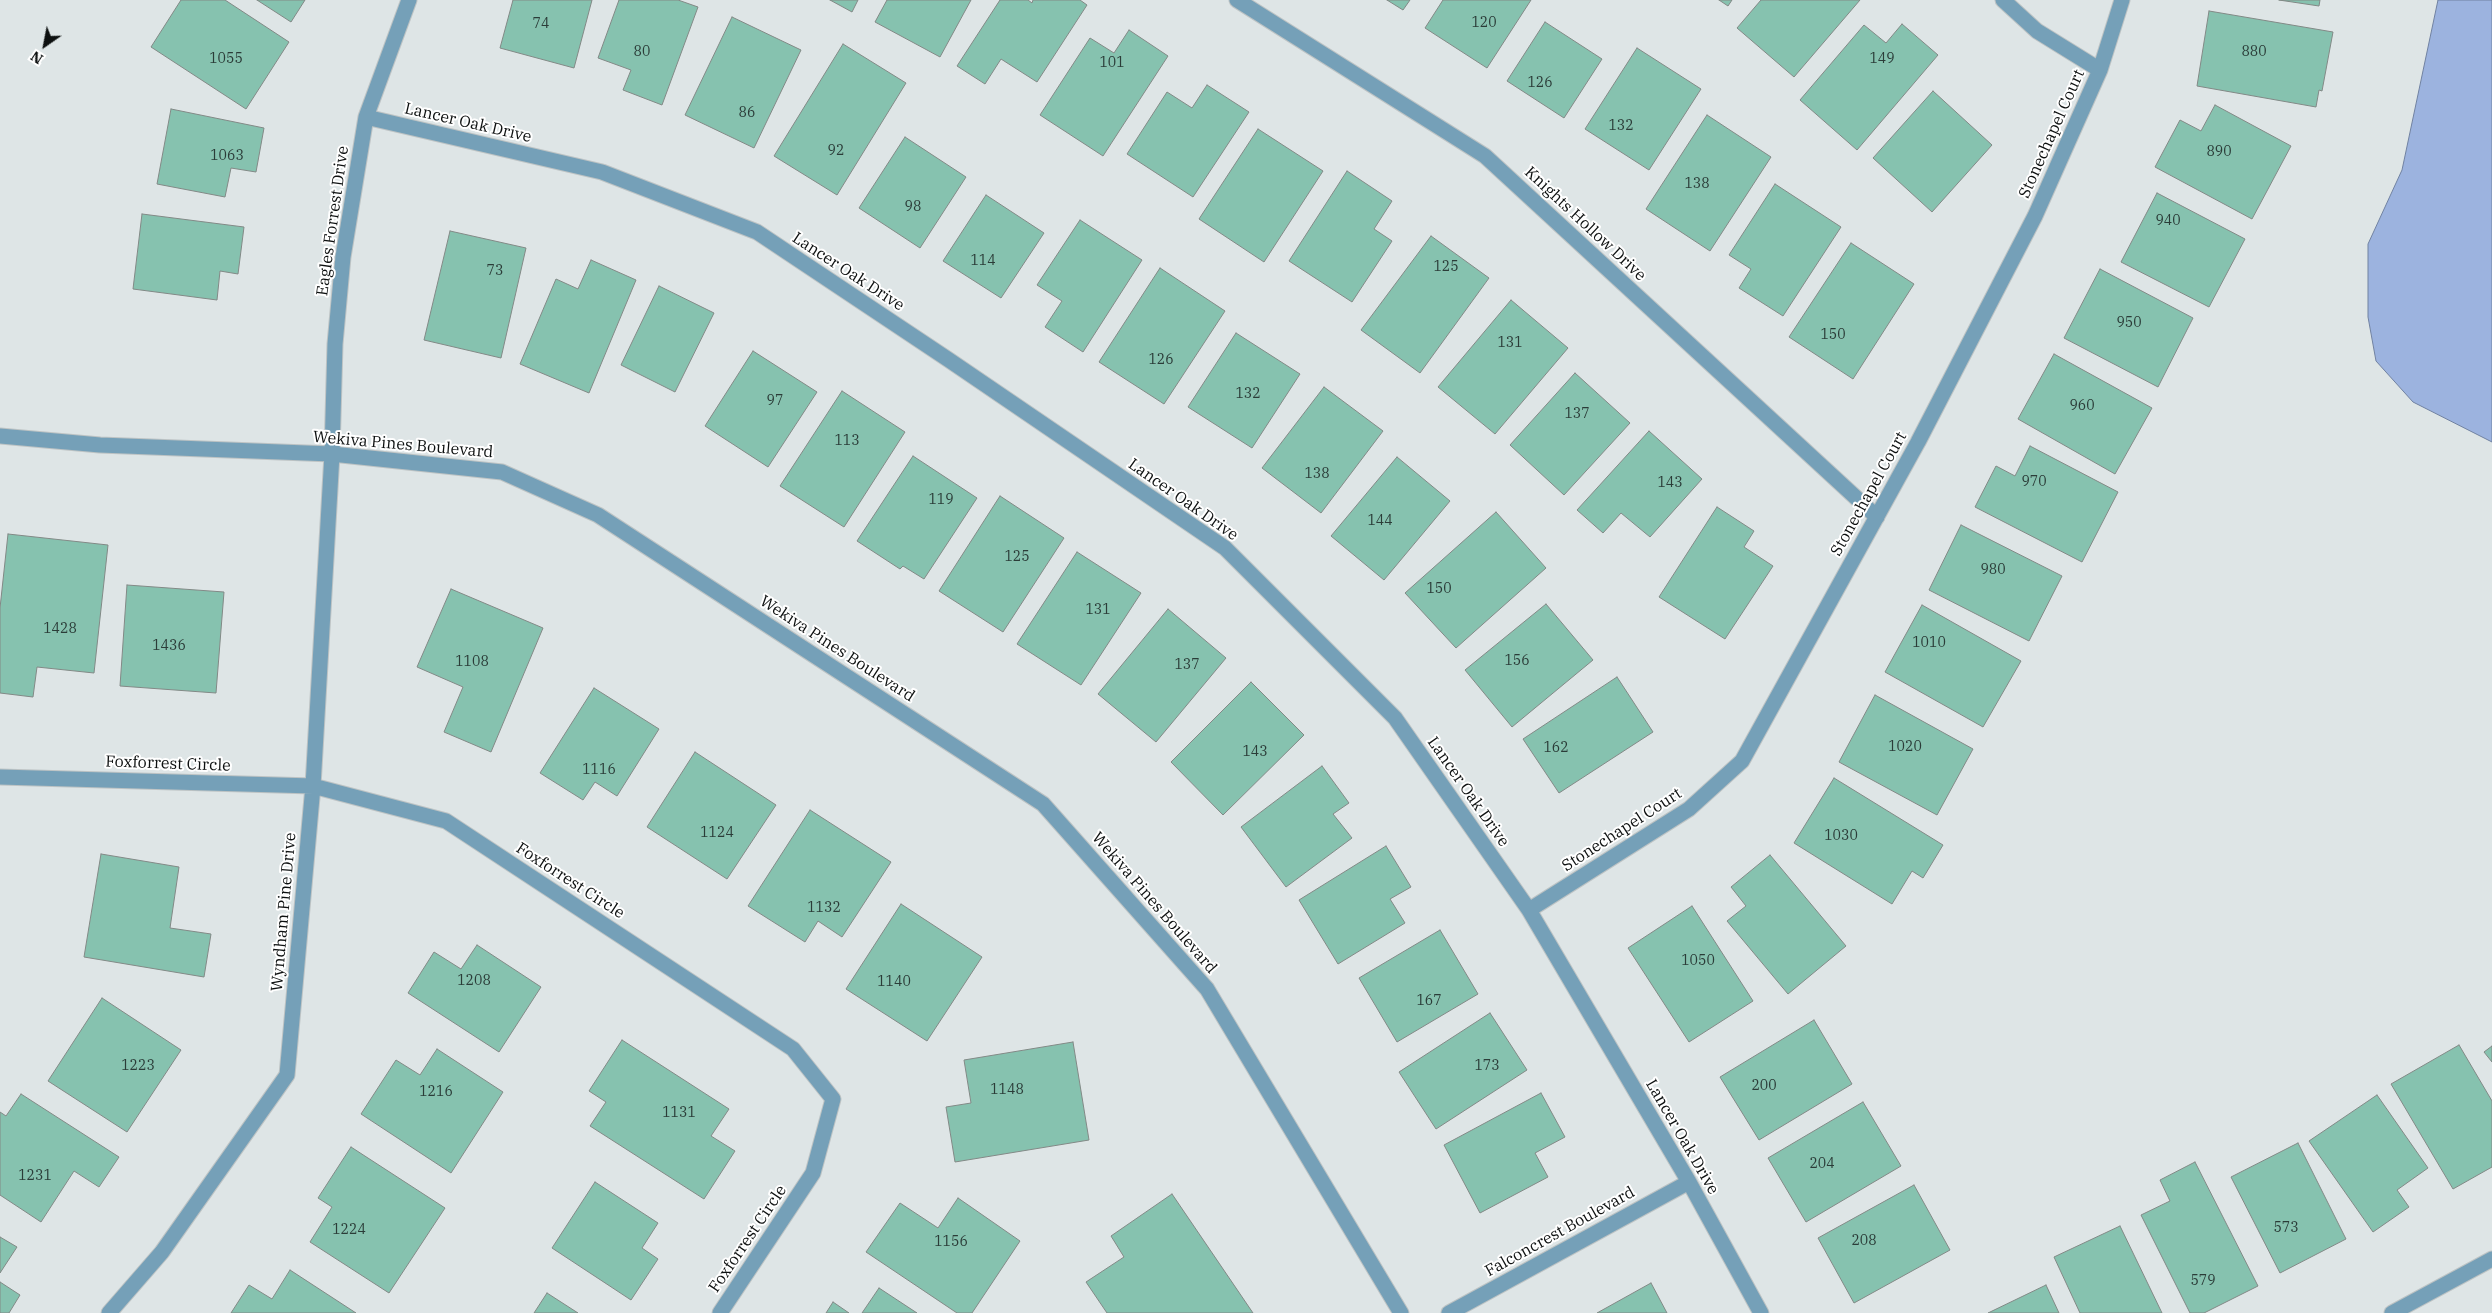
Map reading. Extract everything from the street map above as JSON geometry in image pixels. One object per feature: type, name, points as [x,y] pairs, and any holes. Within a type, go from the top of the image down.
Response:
[{"type":"street","name":"Eagles Forrest Drive","points":[[332,454],[335,344],[342,257],[366,117],[409,0]]},
{"type":"street","name":"Knights Hollow Drive","points":[[1237,0],[1486,156],[1877,517]]},
{"type":"street","points":[[2003,0],[2037,31],[2100,70]]},
{"type":"street","name":"Stonechapel Court","points":[[1529,910],[1689,809],[1742,761],[1877,517],[2035,216],[2100,70],[2122,0]]},
{"type":"street","name":"Lancer Oak Drive","points":[[366,117],[602,172],[757,232],[957,365],[1224,548],[1395,718],[1529,910],[1689,1182],[1761,1313]]},
{"type":"street","name":"Wekiva Pines Boulevard","points":[[0,436],[100,445],[332,454],[502,472],[598,515],[1043,804],[1207,989],[1401,1313]]},
{"type":"street","name":"Wyndham Pine Drive","points":[[109,1313],[162,1252],[287,1075],[313,786],[332,454]]},
{"type":"street","name":"Foxforrest Circle","points":[[0,777],[313,786],[446,821],[793,1049],[833,1099],[813,1173],[720,1313]]},
{"type":"street","name":"Falconcrest Boulevard","points":[[1448,1313],[1689,1182]]},
{"type":"street","points":[[2392,1313],[2492,1259]]},
{"type":"water","points":[[2438,0],[2492,0],[2492,442],[2413,402],[2376,361],[2368,317],[2368,244],[2402,170]]},
{"type":"building","points":[[181,0],[225,0],[289,42],[246,109],[151,47]]},
{"type":"building","points":[[257,0],[305,0],[291,22]]},
{"type":"building","points":[[513,0],[592,0],[574,68],[500,48]]},
{"type":"building","points":[[619,0],[678,0],[698,7],[662,105],[623,90],[631,70],[598,58]]},
{"type":"building","points":[[830,0],[858,0],[852,12]]},
{"type":"building","points":[[887,0],[971,0],[940,57],[875,22]]},
{"type":"building","points":[[1000,0],[1028,0],[1032,3],[1033,0],[1080,0],[1087,5],[1037,82],[1001,59],[985,84],[957,66]]},
{"type":"building","points":[[1387,0],[1410,0],[1403,10]]},
{"type":"building","points":[[1443,0],[1531,0],[1487,68],[1425,28]]},
{"type":"building","points":[[1719,0],[1732,0],[1728,6]]},
{"type":"building","points":[[1761,0],[1860,0],[1794,77],[1737,28]]},
{"type":"building","points":[[2279,0],[2320,0],[2319,6]]},
{"type":"building","points":[[2209,11],[2333,32],[2322,91],[2319,90],[2316,107],[2197,86]]},
{"type":"building","points":[[732,17],[801,50],[754,148],[685,115]]},
{"type":"building","points":[[1545,22],[1602,59],[1564,118],[1507,81]]},
{"type":"building","points":[[1902,24],[1938,55],[1857,150],[1800,100],[1864,25],[1886,43]]},
{"type":"building","points":[[1129,30],[1168,56],[1103,156],[1040,115],[1090,38],[1114,53]]},
{"type":"building","points":[[843,44],[906,83],[837,195],[774,156]]},
{"type":"building","points":[[1637,48],[1701,89],[1649,170],[1585,129]]},
{"type":"building","points":[[1207,85],[1249,112],[1193,197],[1127,154],[1167,92],[1192,108]]},
{"type":"building","points":[[1933,91],[1992,145],[1932,212],[1873,158]]},
{"type":"building","points":[[2215,105],[2291,146],[2252,219],[2155,167],[2180,120],[2201,131]]},
{"type":"building","points":[[171,109],[264,128],[256,172],[231,168],[225,197],[157,184]]},
{"type":"building","points":[[1707,115],[1771,157],[1710,251],[1646,209]]},
{"type":"building","points":[[1258,129],[1323,171],[1264,262],[1199,219]]},
{"type":"building","points":[[905,137],[966,177],[920,248],[859,208]]},
{"type":"building","points":[[1347,171],[1392,201],[1374,229],[1392,241],[1352,302],[1289,261]]},
{"type":"building","points":[[1775,184],[1841,227],[1783,316],[1739,288],[1751,269],[1729,255]]},
{"type":"building","points":[[2157,193],[2245,239],[2209,307],[2121,262]]},
{"type":"building","points":[[986,195],[1044,233],[1001,298],[943,261]]},
{"type":"building","points":[[142,214],[244,227],[238,274],[220,271],[217,300],[133,289]]},
{"type":"building","points":[[1080,220],[1142,260],[1083,352],[1045,327],[1062,301],[1037,285]]},
{"type":"building","points":[[450,231],[526,248],[501,358],[424,340]]},
{"type":"building","points":[[1431,236],[1489,278],[1420,373],[1361,330]]},
{"type":"building","points":[[1851,243],[1914,284],[1853,379],[1789,337]]},
{"type":"building","points":[[591,260],[636,280],[589,393],[520,364],[556,279],[578,289]]},
{"type":"building","points":[[1160,268],[1225,311],[1164,404],[1099,362]]},
{"type":"building","points":[[2100,269],[2193,318],[2158,387],[2064,338]]},
{"type":"building","points":[[659,286],[714,313],[675,392],[621,365]]},
{"type":"building","points":[[1511,300],[1568,348],[1495,434],[1438,387]]},
{"type":"building","points":[[1236,333],[1300,374],[1252,448],[1188,407]]},
{"type":"building","points":[[753,351],[817,392],[768,467],[705,426]]},
{"type":"building","points":[[2054,354],[2152,408],[2115,474],[2018,419]]},
{"type":"building","points":[[1575,373],[1630,423],[1564,495],[1510,445]]},
{"type":"building","points":[[1324,387],[1383,431],[1321,513],[1262,468]]},
{"type":"building","points":[[842,391],[905,432],[844,527],[780,486]]},
{"type":"building","points":[[1649,431],[1702,479],[1650,537],[1621,513],[1603,533],[1577,510]]},
{"type":"building","points":[[2030,446],[2118,492],[2082,562],[1975,507],[1996,466],[2015,476]]},
{"type":"building","points":[[913,456],[977,498],[924,579],[903,566],[900,569],[857,541]]},
{"type":"building","points":[[1397,457],[1450,501],[1384,580],[1331,536]]},
{"type":"building","points":[[1000,496],[1064,538],[1003,632],[939,591]]},
{"type":"building","points":[[1717,507],[1754,531],[1744,547],[1773,566],[1725,639],[1659,597]]},
{"type":"building","points":[[1496,512],[1546,568],[1456,648],[1405,593]]},
{"type":"building","points":[[1961,525],[2062,576],[2029,641],[1929,590]]},
{"type":"building","points":[[8,534],[108,545],[94,673],[37,667],[33,697],[0,693],[0,608]]},
{"type":"building","points":[[1077,552],[1141,593],[1081,685],[1017,644]]},
{"type":"building","points":[[127,585],[224,592],[216,693],[120,686]]},
{"type":"building","points":[[451,589],[543,628],[491,752],[444,732],[463,687],[417,667]]},
{"type":"building","points":[[1546,604],[1593,660],[1512,727],[1465,670]]},
{"type":"building","points":[[1922,605],[2021,661],[1983,727],[1885,672]]},
{"type":"building","points":[[1168,609],[1226,658],[1156,742],[1098,694]]},
{"type":"building","points":[[1617,677],[1653,732],[1559,793],[1523,739]]},
{"type":"building","points":[[1251,682],[1304,735],[1223,815],[1171,762]]},
{"type":"building","points":[[594,688],[659,729],[617,796],[595,782],[583,800],[540,773]]},
{"type":"building","points":[[1875,695],[1973,749],[1937,815],[1839,762]]},
{"type":"building","points":[[695,752],[776,805],[727,879],[647,827]]},
{"type":"building","points":[[1322,766],[1349,803],[1333,814],[1352,838],[1286,887],[1241,827]]},
{"type":"building","points":[[1834,778],[1943,845],[1923,878],[1912,871],[1892,904],[1794,843]]},
{"type":"building","points":[[810,810],[891,862],[842,937],[818,921],[805,942],[748,906]]},
{"type":"building","points":[[1386,846],[1411,887],[1390,899],[1405,923],[1338,964],[1299,900]]},
{"type":"building","points":[[101,854],[179,867],[170,928],[211,934],[204,977],[84,957]]},
{"type":"building","points":[[1770,855],[1846,946],[1788,994],[1727,921],[1746,906],[1731,887]]},
{"type":"building","points":[[901,904],[982,957],[927,1041],[846,989]]},
{"type":"building","points":[[1692,906],[1753,1001],[1689,1042],[1628,948]]},
{"type":"building","points":[[1440,930],[1478,994],[1397,1042],[1359,978]]},
{"type":"building","points":[[477,945],[541,987],[499,1052],[408,993],[434,952],[461,969]]},
{"type":"building","points":[[102,998],[181,1050],[127,1132],[48,1081]]},
{"type":"building","points":[[1490,1013],[1527,1070],[1436,1129],[1399,1072]]},
{"type":"building","points":[[1814,1020],[1852,1084],[1759,1140],[1720,1077]]},
{"type":"building","points":[[622,1040],[729,1109],[711,1136],[735,1151],[704,1199],[590,1126],[606,1102],[589,1091]]},
{"type":"building","points":[[1073,1042],[1089,1140],[955,1162],[946,1107],[971,1103],[964,1060]]},
{"type":"building","points":[[2459,1045],[2492,1101],[2492,1167],[2453,1189],[2391,1084]]},
{"type":"building","points":[[2492,1046],[2492,1062],[2484,1052]]},
{"type":"building","points":[[437,1049],[503,1092],[451,1173],[361,1114],[396,1060],[420,1075]]},
{"type":"building","points":[[1541,1093],[1565,1137],[1535,1153],[1548,1177],[1480,1213],[1444,1145]]},
{"type":"building","points":[[21,1094],[119,1157],[99,1187],[74,1171],[41,1222],[0,1195],[0,1112],[6,1116]]},
{"type":"building","points":[[2377,1095],[2428,1168],[2397,1190],[2409,1207],[2373,1232],[2309,1141]]},
{"type":"building","points":[[1863,1102],[1901,1166],[1806,1222],[1768,1158]]},
{"type":"building","points":[[2298,1143],[2346,1239],[2280,1273],[2231,1177]]},
{"type":"building","points":[[351,1147],[445,1208],[389,1293],[310,1242],[332,1207],[318,1198]]},
{"type":"building","points":[[2195,1162],[2258,1286],[2204,1313],[2190,1313],[2141,1215],[2170,1201],[2160,1180]]},
{"type":"building","points":[[595,1182],[658,1223],[642,1248],[658,1259],[631,1300],[552,1248]]},
{"type":"building","points":[[1914,1185],[1950,1250],[1854,1303],[1818,1238]]},
{"type":"building","points":[[1172,1194],[1253,1313],[1107,1313],[1086,1282],[1124,1257],[1111,1236]]},
{"type":"building","points":[[958,1198],[1020,1241],[972,1313],[957,1313],[866,1252],[900,1203],[938,1228]]},
{"type":"building","points":[[2120,1226],[2162,1313],[2080,1313],[2054,1257]]},
{"type":"building","points":[[0,1237],[17,1247],[0,1273]]},
{"type":"building","points":[[290,1270],[356,1313],[231,1313],[249,1285],[272,1299]]},
{"type":"building","points":[[0,1282],[20,1295],[9,1313],[0,1313]]},
{"type":"building","points":[[1651,1283],[1667,1313],[1597,1313]]},
{"type":"building","points":[[2046,1285],[2059,1313],[1988,1313]]},
{"type":"building","points":[[879,1288],[917,1313],[862,1313]]},
{"type":"building","points":[[547,1293],[578,1313],[534,1313]]},
{"type":"building","points":[[833,1302],[849,1313],[826,1313]]}]
